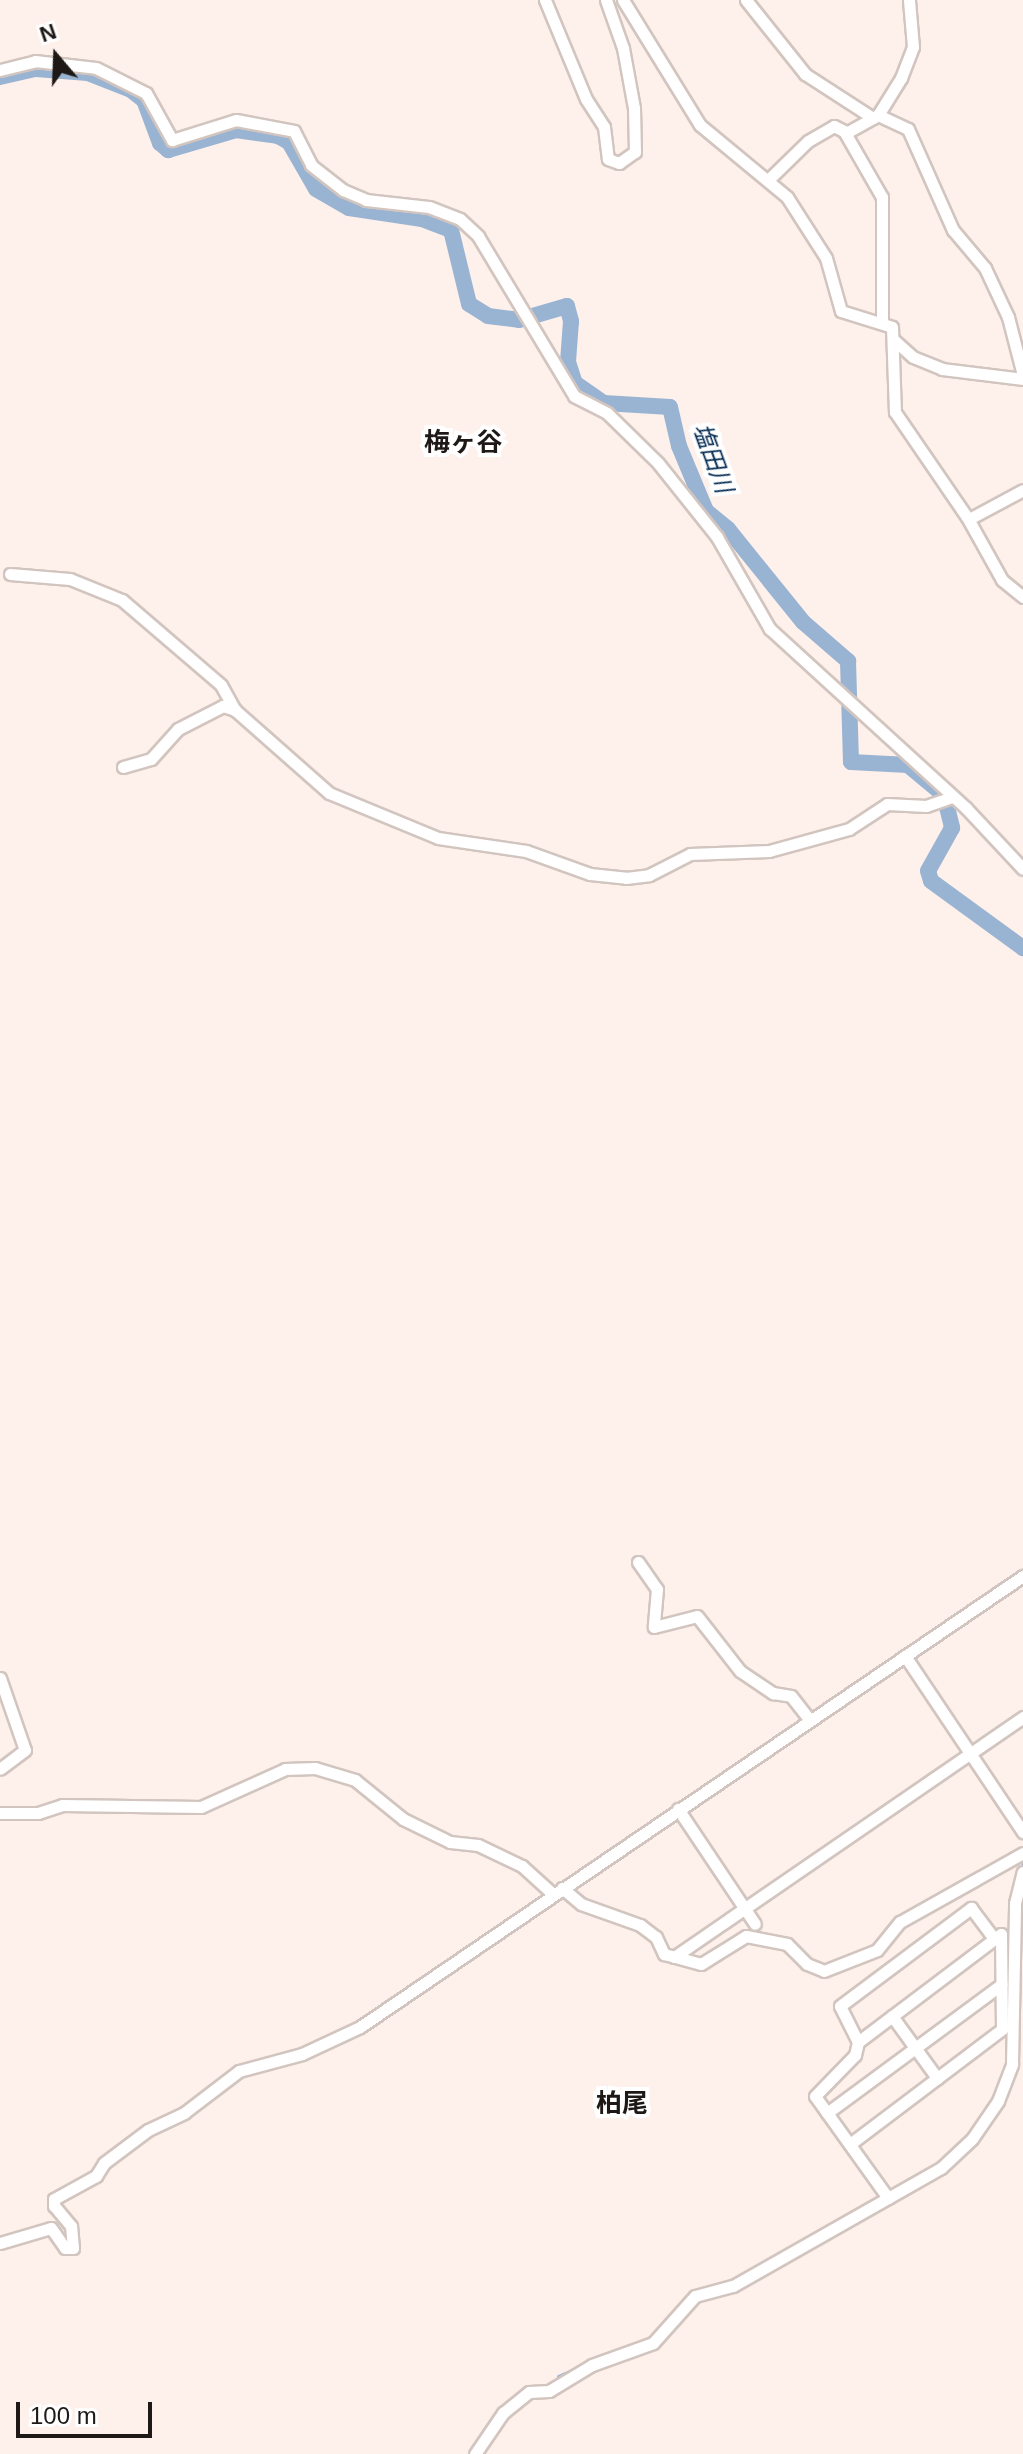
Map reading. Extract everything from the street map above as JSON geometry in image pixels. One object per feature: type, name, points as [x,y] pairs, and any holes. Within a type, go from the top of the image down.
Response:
[{"type":"street","points":[[545,0],[586,99],[604,127],[608,159],[619,163],[635,152],[634,108],[623,48],[606,0]]},
{"type":"street","points":[[623,0],[700,125],[787,197],[826,258],[841,311],[882,321],[892,327],[895,412],[969,519],[1002,580],[1023,597]]},
{"type":"street","points":[[746,0],[805,74],[876,116],[908,129],[953,230],[985,268],[1008,317],[1023,377],[942,369],[913,357],[894,340]]},
{"type":"street","points":[[846,133],[876,116],[913,47],[909,0]]},
{"type":"street","points":[[0,70],[35,61],[96,68],[146,93],[172,140],[236,120],[294,131],[311,165],[343,190],[366,200],[429,207],[460,219],[478,236],[574,396],[607,413],[658,463],[717,537],[770,629],[952,797],[1023,869]]},
{"type":"street","points":[[768,180],[808,141],[834,126],[846,133],[882,197],[882,321]]},
{"type":"street","points":[[969,519],[1023,490]]},
{"type":"street","points":[[10,574],[70,579],[122,600],[221,685],[235,710],[329,793],[438,838],[541,855],[590,874],[649,875],[690,854],[769,851],[849,829],[887,804],[926,806],[952,797]]},
{"type":"street","points":[[123,767],[162,752],[178,729],[209,710],[235,710]]},
{"type":"street","points":[[638,1562],[657,1589],[654,1627],[697,1616],[740,1671],[773,1693],[791,1696],[810,1720]]},
{"type":"street","points":[[0,2243],[51,2228],[65,2248],[73,2248],[71,2226],[54,2206],[54,2199],[96,2176],[104,2163],[148,2130],[184,2113],[229,2077],[302,2054],[360,2027],[1023,1576]]},
{"type":"street","points":[[905,1656],[1023,1832]]},
{"type":"street","points":[[0,1678],[25,1750],[0,1769]]},
{"type":"street","points":[[674,1957],[1023,1717]]},
{"type":"street","points":[[0,1813],[38,1813],[62,1805],[201,1807],[285,1769],[315,1768],[355,1780],[403,1819],[450,1842],[478,1845],[522,1866],[581,1904],[640,1925],[656,1937],[664,1954],[710,1962],[722,1947],[746,1936],[787,1944],[807,1964],[829,1970],[877,1950],[900,1922],[1023,1853]]},
{"type":"street","points":[[678,1809],[755,1924]]},
{"type":"street","points":[[475,2454],[503,2413],[529,2392],[549,2391],[592,2365],[653,2343],[695,2296],[733,2286],[941,2168],[972,2139],[998,2101],[1018,2057],[1014,1925],[1023,1872]]},
{"type":"street","points":[[850,2144],[1002,2029],[998,1936],[971,1908],[840,2006],[858,2042]]},
{"type":"street","points":[[888,2198],[815,2096],[845,2071],[858,2042],[1014,1925]]},
{"type":"street","points":[[827,2113],[1002,1984]]},
{"type":"street","points":[[892,2016],[937,2078]]},
{"type":"waterway","name":"塩田川","points":[[0,77],[36,69],[88,73],[131,90],[144,100],[160,143],[168,150],[236,130],[278,136],[289,142],[316,189],[349,208],[422,219],[451,230],[469,304],[488,316],[519,320],[567,306],[571,321],[568,362],[575,383],[604,403],[670,407],[679,446],[706,511],[728,529],[803,622],[848,661],[851,762],[908,765],[944,795],[952,828],[928,871],[931,881],[1023,948]]},
{"type":"waterway","points":[[1010,1902],[1023,1863]]},
{"type":"waterway","points":[[558,2376],[576,2368]]},
{"type":"district","name":"梅ヶ谷","points":[[463,443]]},
{"type":"district","name":"柏尾","points":[[622,2104]]}]
